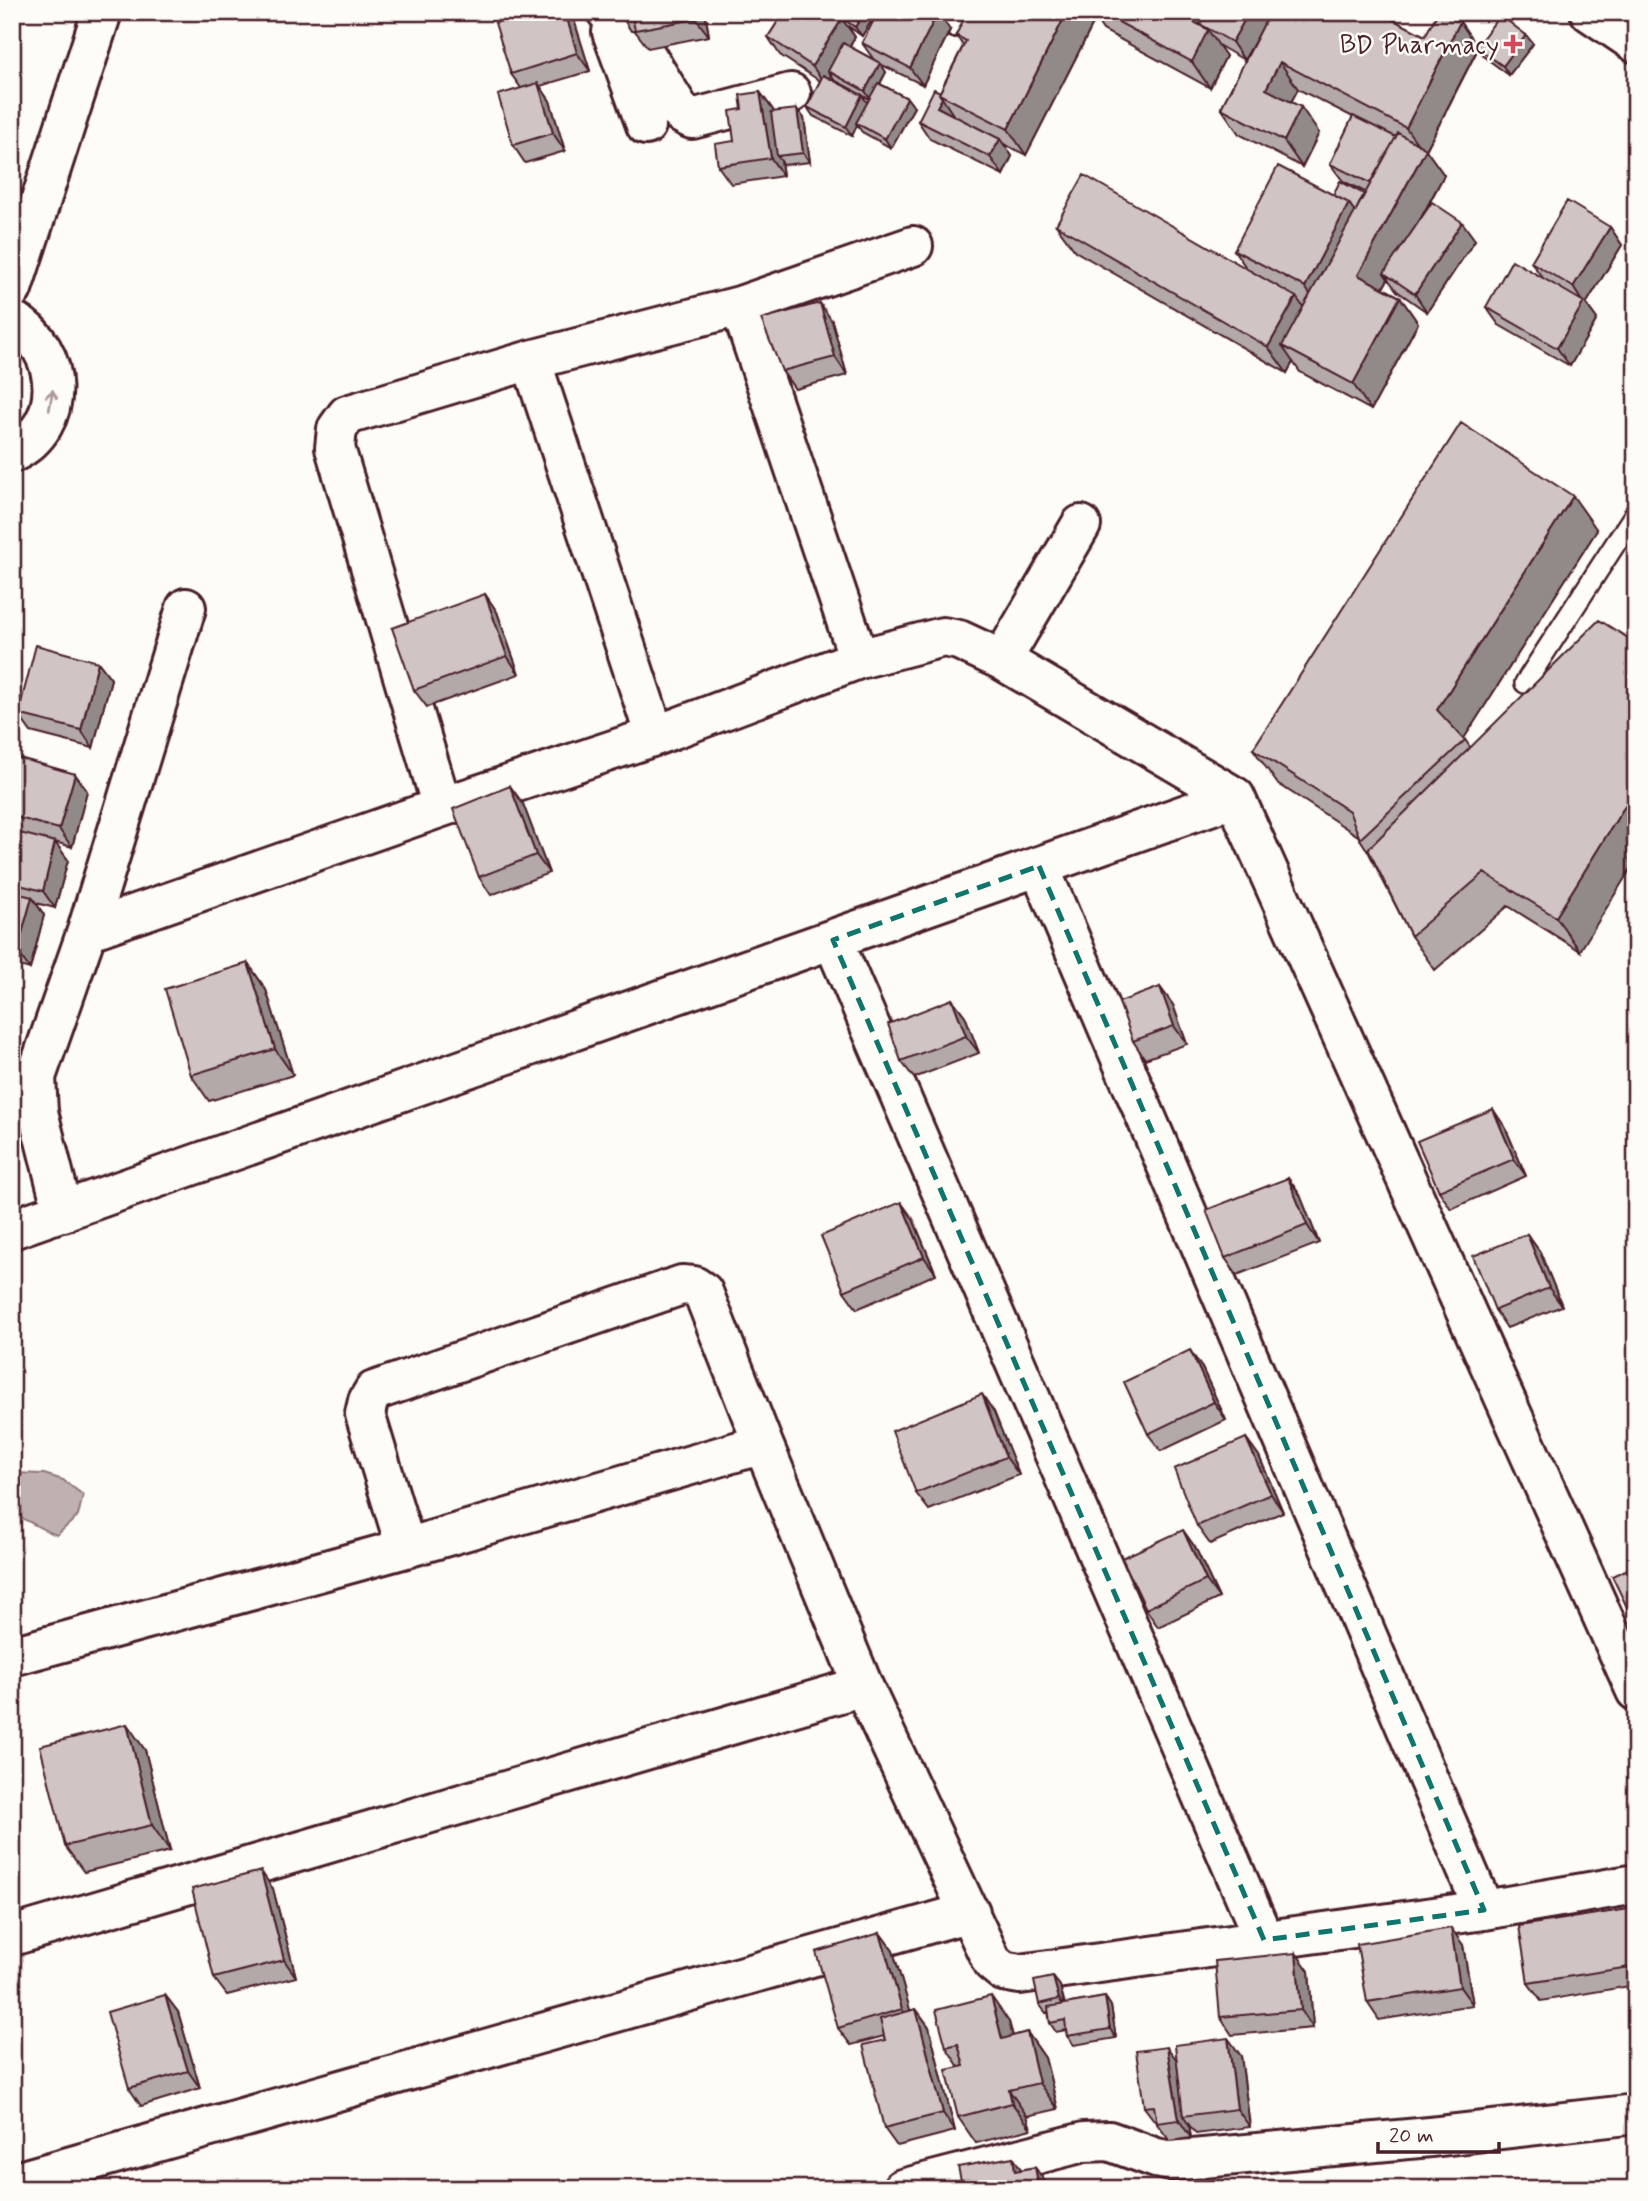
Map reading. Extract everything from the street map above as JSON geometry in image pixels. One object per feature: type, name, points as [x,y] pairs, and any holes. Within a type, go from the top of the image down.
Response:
[{"type":"main road","points":[[12,289],[102,12]]},
{"type":"main road","points":[[606,12],[645,54],[682,114],[692,119],[791,93]]},
{"type":"main road","points":[[606,12],[646,125]]},
{"type":"main road","points":[[1591,13],[1636,43]]},
{"type":"main road","points":[[442,807],[335,448],[337,429],[347,415],[531,360],[740,306],[913,246]]},
{"type":"main road","points":[[740,306],[859,659]]},
{"type":"main road","points":[[12,320],[24,327],[41,344],[50,365],[53,388],[50,411],[38,432],[22,448],[12,453]]},
{"type":"main road","points":[[531,360],[655,736]]},
{"type":"main road","points":[[1002,660],[1081,526]]},
{"type":"main road","points":[[63,1212],[38,1112],[36,1077],[87,930],[186,608]]},
{"type":"main road","points":[[87,930],[655,736],[859,659],[943,637],[959,640],[1002,660],[1235,797],[1636,1691]]},
{"type":"main road","points":[[12,1229],[1235,797]]},
{"type":"main road","points":[[1039,866],[1484,1910]]},
{"type":"main road","points":[[833,940],[1264,1940]]},
{"type":"main road","points":[[406,1548],[365,1414],[374,1391],[682,1285],[694,1286],[703,1292],[863,1686],[992,1962],[1003,1971],[1020,1975],[1484,1910],[1636,1884]]},
{"type":"main road","points":[[12,1656],[406,1548],[763,1444]]},
{"type":"main road","points":[[12,1936],[863,1686]]},
{"type":"main road","points":[[12,2183],[970,1912]]},
{"type":"main road","points":[[902,2189],[1084,2143],[1110,2141],[1171,2161],[1430,2137],[1636,2114]]},
{"type":"lane","points":[[1525,683],[1636,512]]},
{"type":"highlighted area","points":[[1039,866],[1484,1910],[1264,1940],[833,940]]},
{"type":"shaded area","points":[[12,1473],[44,1474],[63,1480],[83,1495],[78,1516],[57,1535],[12,1515]]},
{"type":"building","points":[[529,12],[565,12],[577,53],[511,74],[495,23]]},
{"type":"building","points":[[631,12],[695,12],[696,19],[635,30]]},
{"type":"building","points":[[784,12],[832,12],[842,19],[812,66],[768,37]]},
{"type":"building","points":[[834,12],[865,12],[855,27]]},
{"type":"building","points":[[878,12],[938,12],[910,68],[862,43]]},
{"type":"building","points":[[967,12],[1067,12],[1008,129],[939,94],[966,41],[956,35]]},
{"type":"building","points":[[1100,12],[1190,12],[1187,18],[1208,30],[1192,62]]},
{"type":"building","points":[[1207,12],[1249,12],[1232,42],[1200,24]]},
{"type":"building","points":[[1270,12],[1378,12],[1425,36],[1438,12],[1460,22],[1406,128],[1280,62],[1266,89],[1301,107],[1284,141],[1221,108]]},
{"type":"building","points":[[1500,15],[1526,35],[1503,66],[1476,47]]},
{"type":"building","points":[[843,43],[880,63],[865,91],[828,71]]},
{"type":"building","points":[[823,75],[862,95],[846,127],[807,107]]},
{"type":"building","points":[[538,83],[553,133],[513,145],[498,95]]},
{"type":"building","points":[[878,83],[907,98],[885,139],[856,123]]},
{"type":"building","points":[[934,89],[940,92],[942,98],[937,107],[1000,139],[990,157],[918,121]]},
{"type":"building","points":[[760,92],[771,158],[718,166],[715,144],[734,141],[730,111],[742,109],[740,95]]},
{"type":"building","points":[[797,109],[803,153],[777,156],[771,112]]},
{"type":"building","points":[[1353,116],[1396,137],[1370,183],[1330,164]]},
{"type":"building","points":[[1398,133],[1426,149],[1358,275],[1400,297],[1353,384],[1282,346]]},
{"type":"building","points":[[1278,166],[1349,203],[1305,287],[1234,250]]},
{"type":"building","points":[[1084,175],[1296,297],[1268,347],[1056,225]]},
{"type":"building","points":[[1340,181],[1364,194],[1355,212],[1349,203],[1333,195]]},
{"type":"building","points":[[1567,201],[1610,227],[1573,287],[1531,262]]},
{"type":"building","points":[[1432,202],[1462,222],[1415,294],[1384,273]]},
{"type":"building","points":[[1512,260],[1584,302],[1557,348],[1486,307]]},
{"type":"building","points":[[820,303],[835,357],[782,371],[761,319]]},
{"type":"building","points":[[1461,423],[1573,496],[1437,710],[1465,740],[1360,839],[1349,811],[1253,749]]},
{"type":"building","points":[[485,594],[507,656],[414,690],[392,628]]},
{"type":"building","points":[[1599,620],[1636,643],[1636,788],[1556,917],[1484,873],[1411,936],[1368,849]]},
{"type":"building","points":[[36,645],[98,662],[81,730],[18,714]]},
{"type":"building","points":[[12,756],[75,774],[59,829],[12,816]]},
{"type":"building","points":[[510,786],[536,855],[479,877],[453,809]]},
{"type":"building","points":[[12,831],[55,842],[43,891],[12,883]]},
{"type":"building","points":[[12,892],[32,897],[17,951],[12,950]]},
{"type":"building","points":[[248,963],[275,1049],[191,1075],[165,989]]},
{"type":"building","points":[[1160,987],[1174,1026],[1133,1041],[1119,1002]]},
{"type":"building","points":[[952,999],[966,1036],[901,1061],[888,1024]]},
{"type":"building","points":[[1493,1109],[1514,1159],[1439,1191],[1417,1141]]},
{"type":"building","points":[[1288,1178],[1307,1225],[1225,1258],[1206,1210]]},
{"type":"building","points":[[901,1202],[924,1257],[844,1291],[821,1236]]},
{"type":"building","points":[[1527,1234],[1549,1288],[1495,1310],[1473,1256]]},
{"type":"building","points":[[1190,1350],[1214,1402],[1148,1434],[1124,1382]]},
{"type":"building","points":[[982,1394],[1006,1457],[916,1493],[892,1431]]},
{"type":"building","points":[[1246,1438],[1271,1494],[1197,1526],[1174,1469]]},
{"type":"building","points":[[1183,1530],[1206,1580],[1146,1609],[1122,1558]]},
{"type":"building","points":[[1636,1565],[1636,1626],[1612,1576]]},
{"type":"building","points":[[127,1724],[152,1825],[65,1846],[40,1746]]},
{"type":"building","points":[[261,1871],[284,1960],[214,1978],[192,1889]]},
{"type":"building","points":[[1629,1909],[1636,1966],[1528,1983],[1519,1926]]},
{"type":"building","points":[[1451,1928],[1460,1987],[1367,2002],[1357,1944]]},
{"type":"building","points":[[880,1933],[902,2009],[838,2028],[816,1952]]},
{"type":"building","points":[[1296,1953],[1301,2010],[1220,2017],[1215,1961]]},
{"type":"building","points":[[1053,1977],[1059,1999],[1039,2004],[1034,1981]]},
{"type":"building","points":[[165,1995],[188,2071],[129,2088],[107,2012]]},
{"type":"building","points":[[991,1996],[1002,2039],[1027,2032],[1039,2083],[1009,2090],[1012,2103],[958,2117],[946,2070],[964,2066],[958,2044],[946,2047],[936,2010]]},
{"type":"building","points":[[1105,1997],[1110,2029],[1067,2036],[1065,2020],[1050,2023],[1048,2007]]},
{"type":"building","points":[[916,2009],[943,2113],[884,2128],[863,2045],[885,2040],[880,2019]]},
{"type":"building","points":[[1228,2038],[1237,2109],[1183,2116],[1175,2045]]},
{"type":"building","points":[[1167,2047],[1179,2120],[1157,2123],[1154,2106],[1144,2107],[1136,2051]]},
{"type":"building","points":[[1013,2157],[1015,2171],[1035,2167],[1039,2189],[963,2189],[958,2167]]},
{"type":"place","name":"BD Pharmacy","points":[[1513,44]]}]
